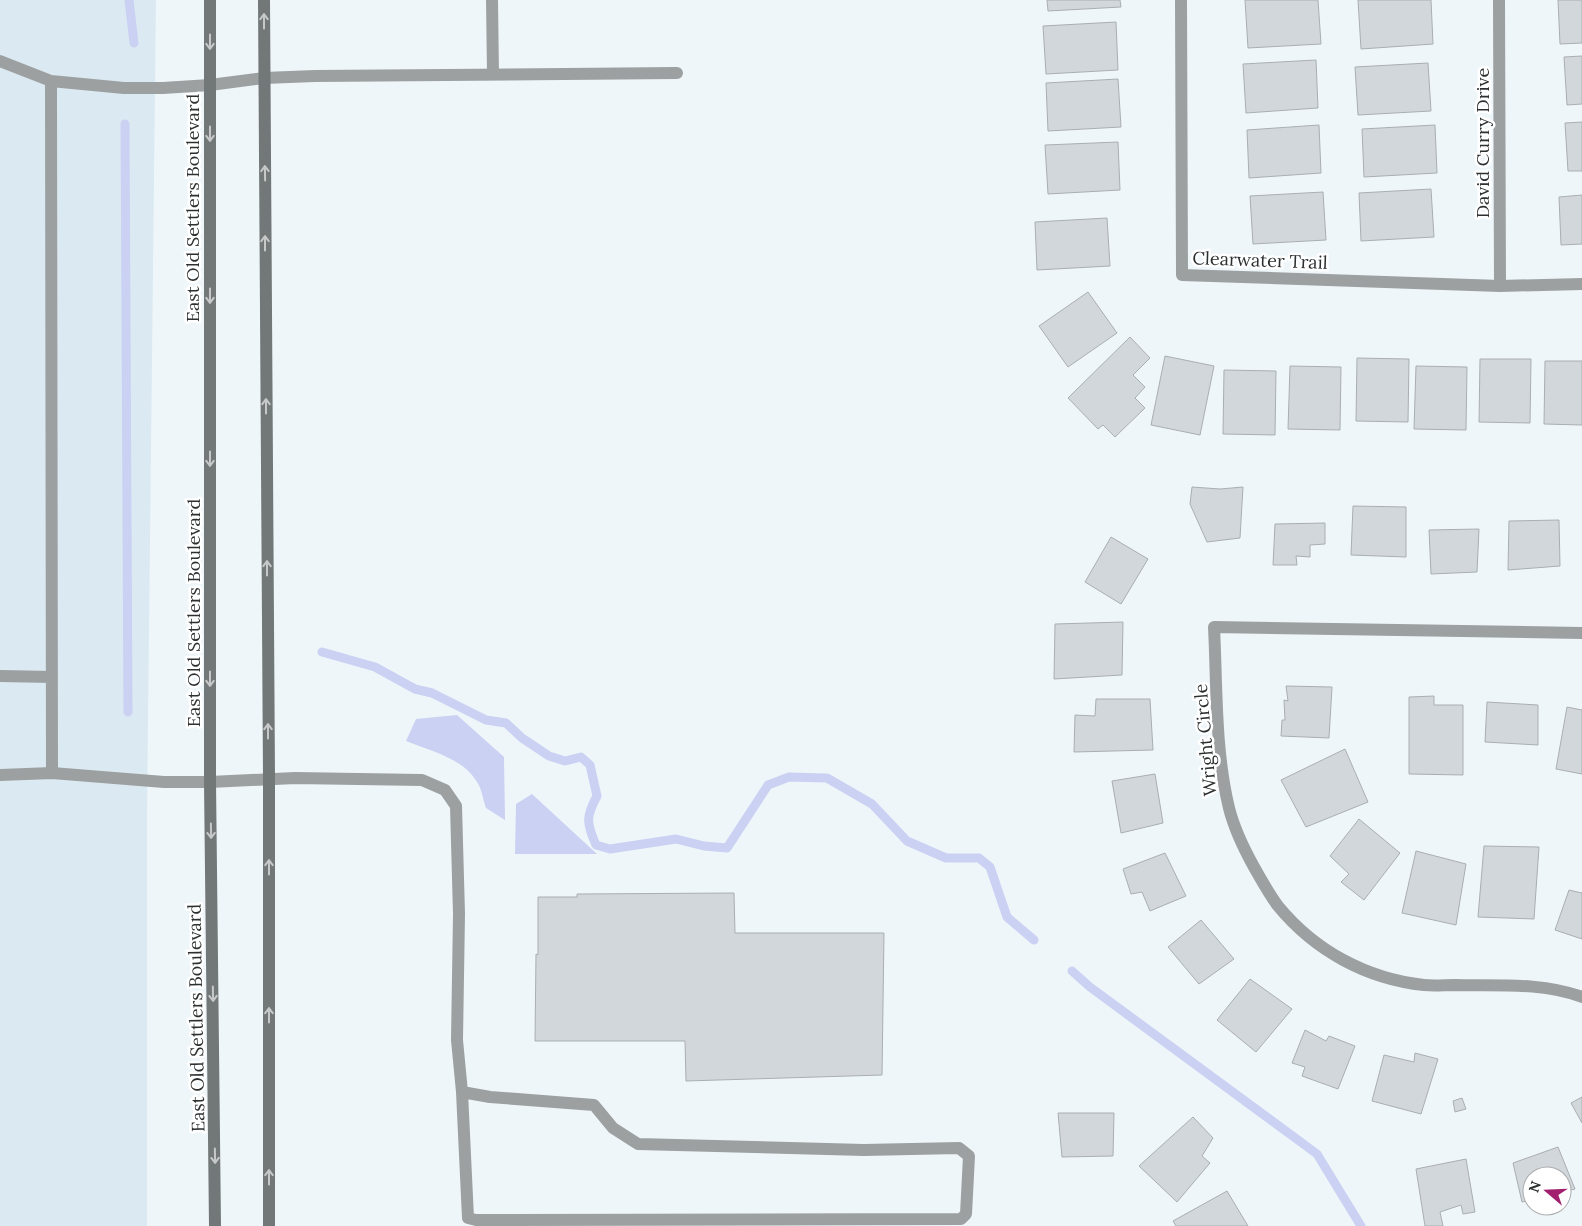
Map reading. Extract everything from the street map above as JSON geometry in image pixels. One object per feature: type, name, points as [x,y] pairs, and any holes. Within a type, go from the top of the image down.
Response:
[{"type":"main road","name":"East Old Settlers Boulevard","points":[[210,0],[210,782],[216,1226]]},
{"type":"main road","points":[[264,0],[269,779],[269,1226]]},
{"type":"street","points":[[492,0],[493,74]]},
{"type":"street","name":"Clearwater Trail","points":[[1181,0],[1182,275],[1500,286],[1582,284]]},
{"type":"street","name":"David Curry Drive","points":[[1499,0],[1500,286]]},
{"type":"street","points":[[0,61],[51,80],[124,88],[163,88],[210,85],[264,78],[315,76],[677,72]]},
{"type":"street","points":[[51,80],[52,773]]},
{"type":"street","name":"Wright Circle","points":[[1582,632],[1214,627],[1221,765],[1230,810],[1247,853],[1267,890],[1278,906],[1304,934],[1335,956],[1352,965],[1387,978],[1425,985],[1536,986],[1582,997]]},
{"type":"street","points":[[0,676],[52,678]]},
{"type":"street","points":[[0,775],[52,773],[164,782],[342,778],[422,780],[445,790],[456,806],[459,914],[457,1040],[462,1092],[468,1218],[476,1220],[962,1219],[966,1214],[969,1156],[959,1148],[864,1150],[638,1144],[613,1128],[594,1105],[490,1097],[462,1092]]},
{"type":"shaded area","points":[[0,0],[156,0],[147,817],[147,1226],[0,1226]]},
{"type":"water","points":[[457,715],[504,757],[505,820],[486,808],[479,785],[463,767],[445,756],[406,741],[416,719]]},
{"type":"water","points":[[532,794],[597,854],[515,854],[516,804]]},
{"type":"building","points":[[1047,0],[1120,0],[1121,7],[1048,11]]},
{"type":"building","points":[[1245,0],[1318,0],[1321,44],[1248,48]]},
{"type":"building","points":[[1358,0],[1431,0],[1433,44],[1361,49]]},
{"type":"building","points":[[1558,0],[1582,0],[1582,43],[1560,44]]},
{"type":"building","points":[[1116,22],[1118,70],[1046,74],[1043,26]]},
{"type":"building","points":[[1582,56],[1582,104],[1567,105],[1564,57]]},
{"type":"building","points":[[1316,60],[1318,108],[1246,113],[1243,64]]},
{"type":"building","points":[[1428,63],[1431,111],[1358,115],[1355,67]]},
{"type":"building","points":[[1118,79],[1121,127],[1048,131],[1046,83]]},
{"type":"building","points":[[1582,122],[1582,171],[1568,171],[1565,123]]},
{"type":"building","points":[[1319,125],[1321,173],[1249,178],[1247,130]]},
{"type":"building","points":[[1435,125],[1437,173],[1364,177],[1362,129]]},
{"type":"building","points":[[1118,142],[1120,190],[1048,194],[1045,145]]},
{"type":"building","points":[[1431,189],[1434,237],[1361,241],[1359,193]]},
{"type":"building","points":[[1323,192],[1326,240],[1253,244],[1250,196]]},
{"type":"building","points":[[1582,195],[1582,244],[1561,245],[1559,197]]},
{"type":"building","points":[[1107,218],[1110,266],[1037,270],[1035,222]]},
{"type":"building","points":[[1088,292],[1117,333],[1068,367],[1039,326]]},
{"type":"building","points":[[1130,337],[1150,358],[1133,375],[1145,387],[1135,398],[1145,408],[1115,437],[1103,425],[1098,429],[1068,398]]},
{"type":"building","points":[[1165,356],[1214,366],[1200,435],[1151,425]]},
{"type":"building","points":[[1357,358],[1409,359],[1408,422],[1356,421]]},
{"type":"building","points":[[1480,359],[1531,359],[1530,423],[1479,422]]},
{"type":"building","points":[[1545,361],[1582,361],[1582,425],[1544,424]]},
{"type":"building","points":[[1290,366],[1341,367],[1340,430],[1288,429]]},
{"type":"building","points":[[1416,366],[1467,367],[1466,430],[1414,429]]},
{"type":"building","points":[[1224,370],[1276,371],[1275,435],[1223,434]]},
{"type":"building","points":[[1192,487],[1220,489],[1243,487],[1240,538],[1207,542],[1190,504]]},
{"type":"building","points":[[1353,506],[1406,507],[1406,557],[1351,555]]},
{"type":"building","points":[[1559,520],[1560,566],[1508,570],[1509,521]]},
{"type":"building","points":[[1325,523],[1325,544],[1310,545],[1310,557],[1296,556],[1297,565],[1273,565],[1275,524]]},
{"type":"building","points":[[1479,529],[1477,572],[1431,574],[1429,530]]},
{"type":"building","points":[[1111,537],[1148,559],[1121,604],[1085,582]]},
{"type":"building","points":[[1123,622],[1122,675],[1054,679],[1055,624]]},
{"type":"building","points":[[1286,686],[1332,687],[1329,738],[1281,736],[1282,720],[1285,720],[1284,700],[1288,701]]},
{"type":"building","points":[[1434,696],[1434,705],[1463,705],[1463,775],[1409,774],[1409,697]]},
{"type":"building","points":[[1096,699],[1150,699],[1153,750],[1074,752],[1075,715],[1095,716]]},
{"type":"building","points":[[1487,702],[1538,705],[1538,745],[1485,742]]},
{"type":"building","points":[[1567,707],[1582,710],[1582,774],[1556,769]]},
{"type":"building","points":[[1345,749],[1368,802],[1306,827],[1281,780]]},
{"type":"building","points":[[1155,774],[1163,823],[1121,833],[1112,781]]},
{"type":"building","points":[[1359,819],[1400,853],[1364,900],[1341,882],[1349,874],[1330,856]]},
{"type":"building","points":[[1484,846],[1539,847],[1534,919],[1478,917]]},
{"type":"building","points":[[1416,851],[1466,864],[1456,925],[1402,913]]},
{"type":"building","points":[[1165,853],[1186,896],[1150,911],[1142,892],[1131,894],[1123,869]]},
{"type":"building","points":[[1569,890],[1582,893],[1582,939],[1555,930]]},
{"type":"building","points":[[734,893],[735,933],[884,933],[882,1075],[686,1081],[685,1041],[535,1041],[538,897],[577,897],[577,894]]},
{"type":"building","points":[[1201,920],[1234,959],[1199,984],[1168,947]]},
{"type":"building","points":[[1250,979],[1292,1009],[1256,1052],[1217,1020]]},
{"type":"building","points":[[1305,1030],[1326,1041],[1329,1036],[1355,1046],[1338,1089],[1302,1076],[1305,1067],[1292,1063]]},
{"type":"building","points":[[1415,1053],[1438,1059],[1421,1114],[1372,1101],[1384,1055],[1414,1062]]},
{"type":"building","points":[[1582,1097],[1582,1123],[1571,1103]]},
{"type":"building","points":[[1462,1098],[1466,1109],[1455,1112],[1453,1101]]},
{"type":"building","points":[[1058,1113],[1114,1113],[1113,1156],[1062,1157]]},
{"type":"building","points":[[1193,1117],[1213,1138],[1202,1156],[1210,1163],[1177,1202],[1139,1166]]},
{"type":"building","points":[[1558,1147],[1566,1166],[1522,1166],[1522,1202],[1513,1163]]},
{"type":"building","points":[[1466,1159],[1475,1212],[1463,1214],[1461,1205],[1440,1212],[1443,1226],[1425,1226],[1416,1169]]},
{"type":"building","points":[[1227,1191],[1248,1226],[1176,1226],[1173,1221]]},
{"type":"waterway","points":[[129,0],[134,43]]},
{"type":"waterway","points":[[125,124],[128,712]]},
{"type":"waterway","points":[[322,652],[375,667],[415,689],[432,693],[486,720],[506,723],[522,738],[549,756],[565,761],[581,757],[590,765],[597,796],[589,814],[590,831],[596,845],[610,849],[676,839],[704,846],[727,848],[768,785],[789,777],[827,778],[872,804],[907,841],[946,858],[979,858],[990,867],[1007,917],[1034,940]]},
{"type":"waterway","points":[[1072,971],[1090,987],[1317,1154],[1361,1226]]}]
